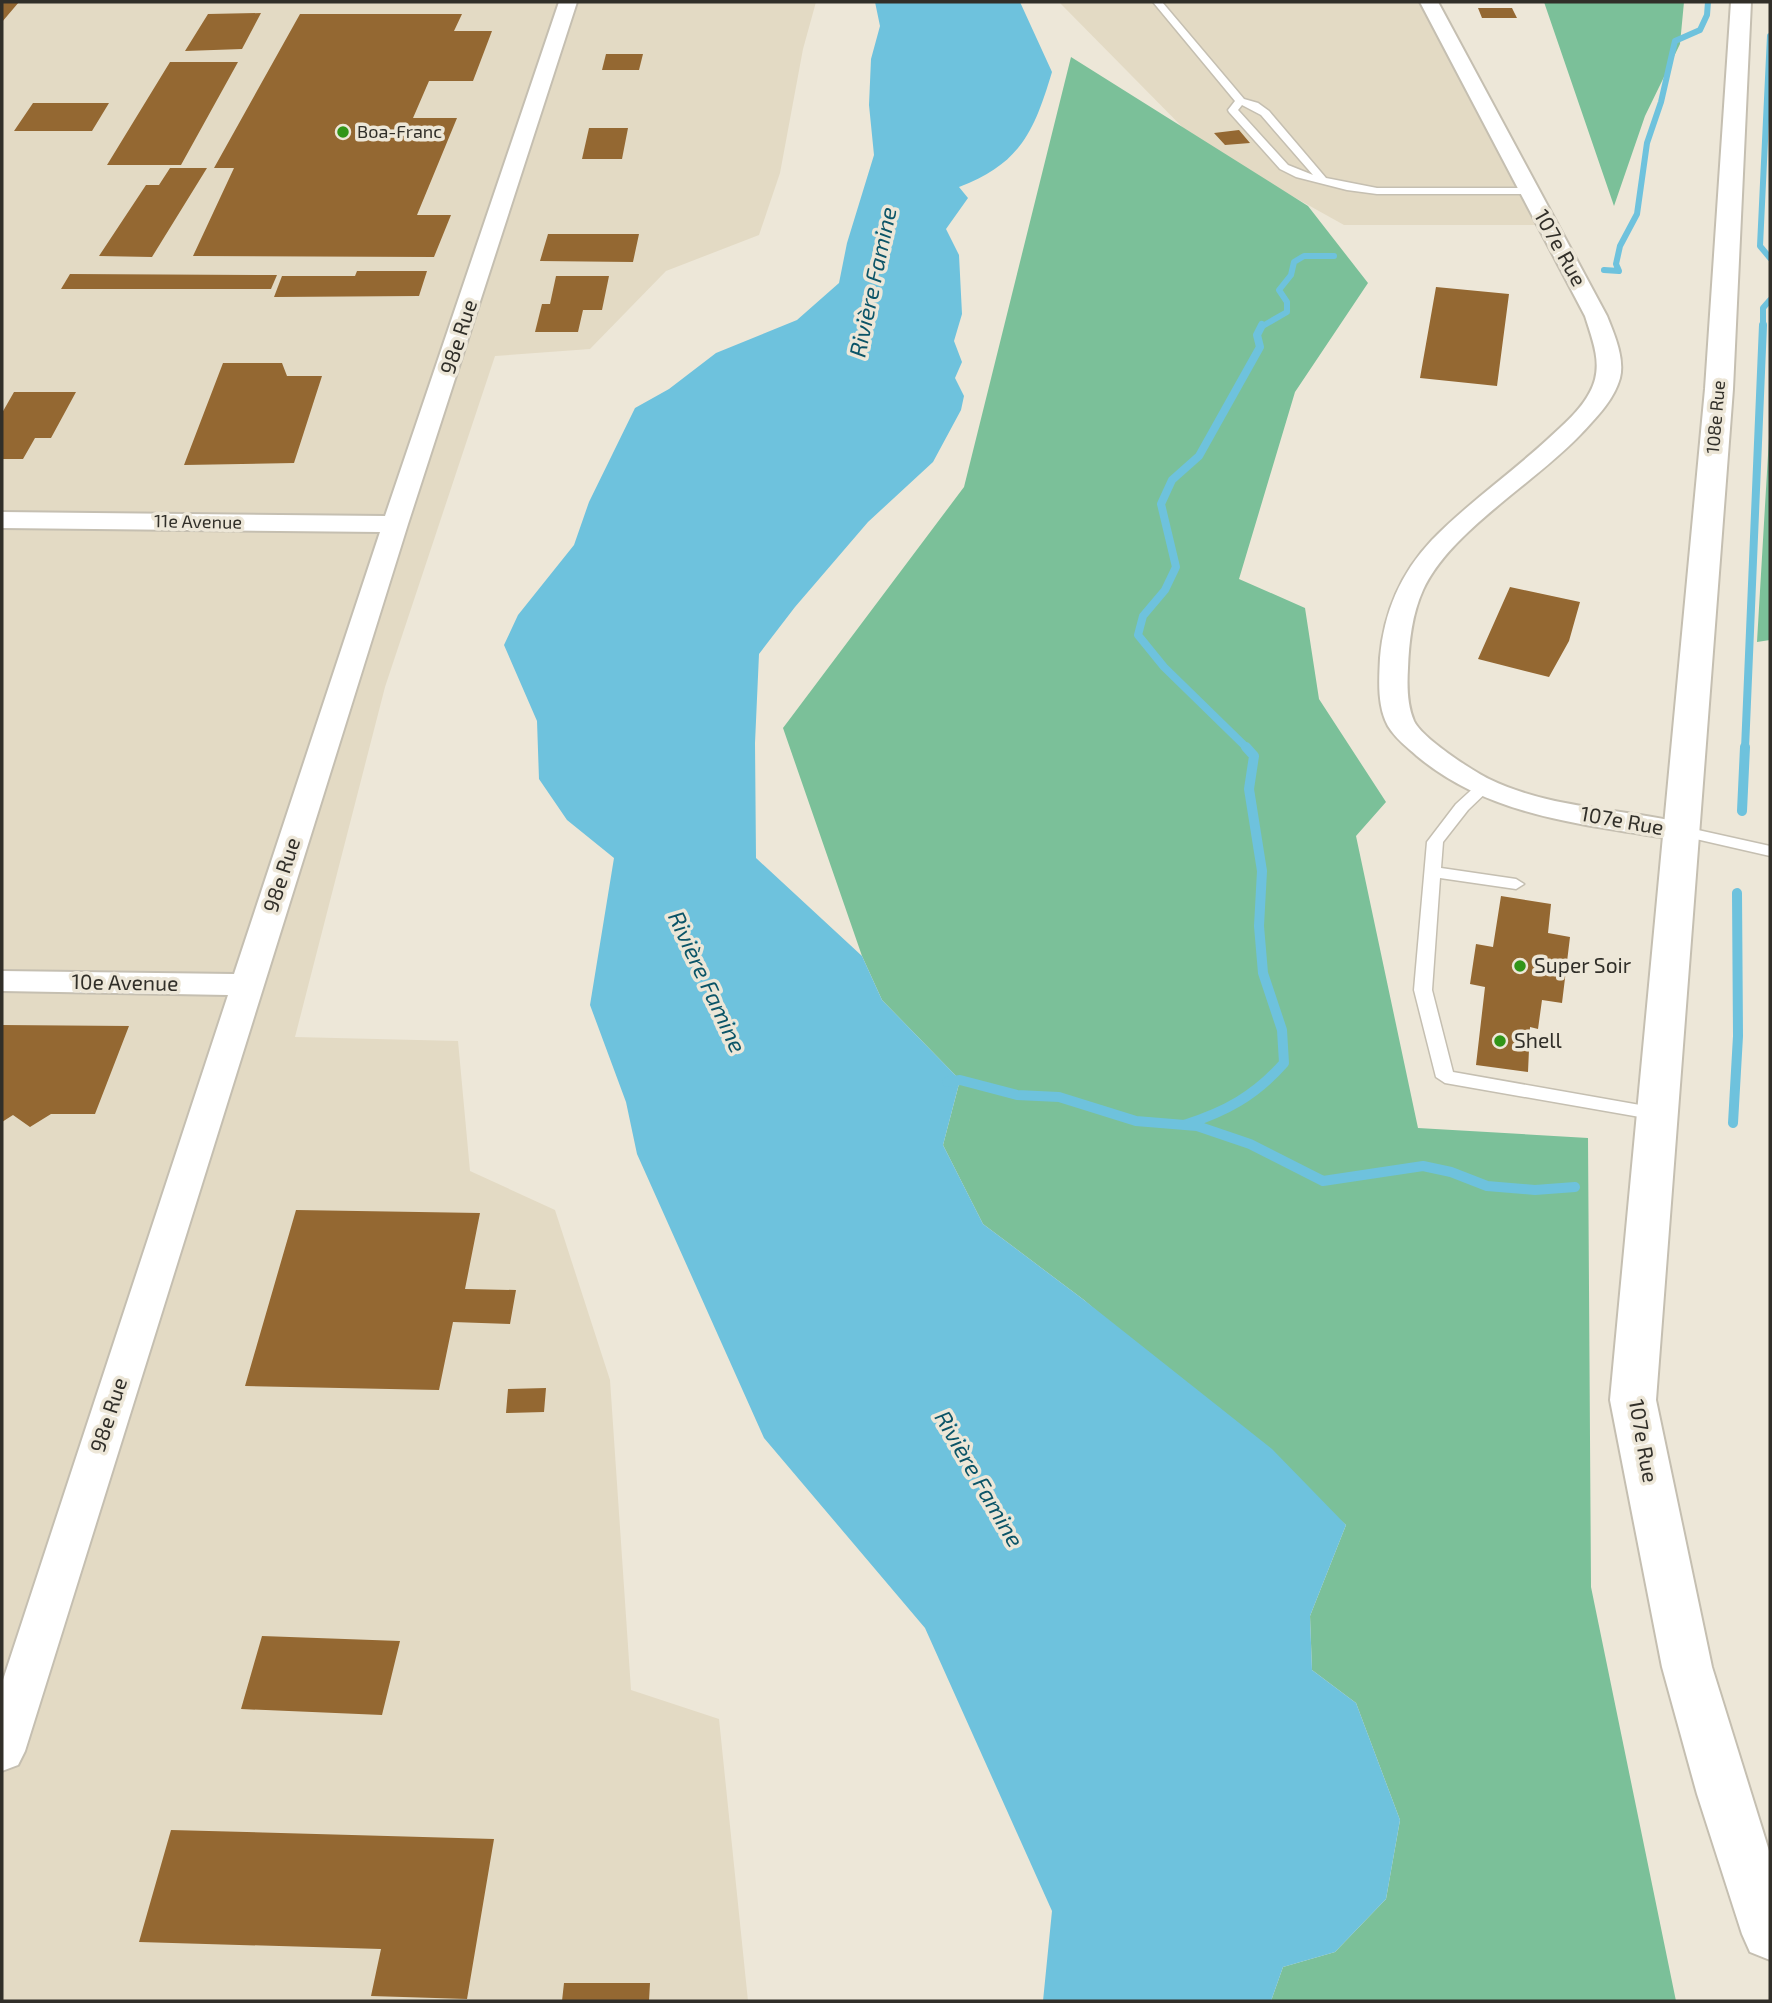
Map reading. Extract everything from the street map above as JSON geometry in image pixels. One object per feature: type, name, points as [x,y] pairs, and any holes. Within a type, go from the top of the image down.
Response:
[{"type":"main road","name":"108e Rue","points":[[1681,831],[1719,389],[1741,2]]},
{"type":"main road","name":"107e Rue","points":[[1681,831],[1633,1400],[1687,1667],[1723,1794],[1770,1934]]},
{"type":"street","name":"98e Rue","points":[[2,1751],[395,524],[568,2]]},
{"type":"street","name":"107e Rue","points":[[1429,2],[1596,316],[1606,347],[1609,378],[1594,406],[1503,492],[1464,524],[1435,555],[1410,589],[1396,643],[1392,684],[1402,725],[1443,766],[1485,786],[1542,807],[1681,831]]},
{"type":"street","name":"11e Avenue","points":[[2,520],[395,524]]},
{"type":"street","name":"10e Avenue","points":[[2,981],[247,985]]},
{"type":"lane","points":[[1157,2],[1240,101],[1254,104],[1265,113],[1321,178]]},
{"type":"lane","points":[[1240,101],[1233,110],[1284,167],[1300,175],[1321,178],[1347,187],[1377,191],[1529,191]]},
{"type":"lane","points":[[1485,786],[1462,807],[1435,842],[1423,990],[1445,1077],[1657,1114]]},
{"type":"lane","points":[[1681,831],[1770,851]]},
{"type":"lane","points":[[1432,872],[1516,884]]},
{"type":"shaded area","points":[[2,2],[816,2],[803,49],[780,173],[759,235],[666,271],[590,349],[495,356],[385,687],[295,1037],[458,1041],[470,1171],[555,1210],[610,1380],[631,1690],[719,1719],[748,2001],[2,2001]]},
{"type":"shaded area","points":[[1059,2],[1423,2],[1545,225],[1344,225],[1199,144]]},
{"type":"green space","points":[[1544,2],[1684,2],[1680,44],[1645,116],[1614,206]]},
{"type":"green space","points":[[1071,57],[1308,206],[1368,283],[1295,392],[1239,579],[1305,608],[1319,699],[1386,802],[1356,836],[1418,1128],[1588,1138],[1591,1587],[1676,2001],[1271,2001],[1283,1967],[1335,1952],[1386,1899],[1400,1820],[1356,1703],[1312,1670],[1310,1616],[1346,1525],[1084,1300],[983,1224],[943,1145],[960,1080],[882,1000],[862,956],[783,728],[964,487]]},
{"type":"green space","points":[[1770,421],[1770,640],[1757,642]]},
{"type":"water","name":"Rivière Famine","points":[[875,2],[1020,2],[1052,72],[1031,129],[1022,143],[997,168],[959,187],[968,198],[946,229],[959,255],[962,314],[954,341],[962,362],[955,378],[964,396],[961,410],[933,462],[868,522],[795,607],[759,654],[755,743],[756,858],[862,956],[882,1000],[960,1080],[943,1145],[983,1224],[1272,1449],[1346,1525],[1310,1616],[1312,1670],[1356,1703],[1400,1820],[1386,1899],[1335,1952],[1283,1967],[1271,2001],[1043,2001],[1052,1911],[925,1628],[764,1438],[637,1154],[626,1102],[590,1005],[614,858],[567,820],[539,779],[537,721],[504,645],[518,615],[574,545],[589,502],[635,408],[669,389],[716,353],[797,320],[839,283],[847,243],[874,155],[869,105],[871,59],[880,26]]},
{"type":"building","points":[[2,2],[19,2],[2,22]]},
{"type":"building","points":[[1478,8],[1512,8],[1517,18],[1482,18]]},
{"type":"building","points":[[261,13],[242,49],[185,51],[208,14]]},
{"type":"building","name":"Boa-Franc","points":[[300,14],[462,14],[454,31],[492,31],[473,81],[429,81],[413,118],[457,118],[417,215],[451,215],[434,257],[193,256],[234,168],[214,168]]},
{"type":"building","points":[[606,54],[643,54],[639,70],[602,70]]},
{"type":"building","points":[[170,62],[238,62],[181,165],[107,165]]},
{"type":"building","points":[[33,103],[109,103],[92,131],[14,131]]},
{"type":"building","points":[[589,128],[628,128],[622,159],[582,159]]},
{"type":"building","points":[[1239,130],[1250,143],[1225,145],[1214,133]]},
{"type":"building","points":[[170,168],[207,168],[152,257],[99,256],[146,185],[159,185]]},
{"type":"building","points":[[548,234],[639,234],[633,262],[540,261]]},
{"type":"building","points":[[357,271],[427,271],[419,296],[274,297],[282,276],[355,276]]},
{"type":"building","points":[[70,274],[277,275],[271,289],[61,289]]},
{"type":"building","points":[[556,276],[609,276],[602,310],[583,310],[578,332],[535,332],[542,304],[550,304]]},
{"type":"building","points":[[1436,287],[1509,294],[1497,386],[1420,378]]},
{"type":"building","points":[[223,363],[282,363],[287,376],[322,376],[294,463],[184,465]]},
{"type":"building","points":[[14,392],[76,392],[51,438],[35,438],[23,459],[2,459],[2,413]]},
{"type":"building","points":[[1510,587],[1580,602],[1569,641],[1549,677],[1478,659]]},
{"type":"building","name":"Super Soir","points":[[1501,896],[1551,904],[1548,933],[1570,937],[1562,1003],[1542,1000],[1538,1029],[1530,1027],[1528,1072],[1476,1065],[1485,987],[1470,984],[1476,944],[1493,947]]},
{"type":"building","points":[[2,1025],[129,1026],[95,1114],[51,1114],[30,1127],[13,1115],[2,1122]]},
{"type":"building","points":[[296,1210],[480,1213],[465,1289],[516,1290],[510,1324],[453,1322],[439,1390],[245,1386]]},
{"type":"building","points":[[546,1388],[544,1412],[506,1413],[508,1389]]},
{"type":"building","points":[[262,1636],[400,1641],[382,1715],[241,1709]]},
{"type":"building","points":[[171,1830],[494,1839],[467,1999],[371,1996],[381,1949],[139,1942]]},
{"type":"building","points":[[564,1983],[650,1983],[649,2001],[562,2001]]},
{"type":"waterway","points":[[1604,270],[1619,271],[1616,264],[1620,246],[1637,214],[1647,143],[1661,102],[1675,41],[1700,30],[1707,15],[1708,2]]},
{"type":"waterway","points":[[1770,36],[1760,246],[1770,258]]},
{"type":"waterway","points":[[1261,327],[1287,312],[1287,302],[1279,290],[1291,275],[1294,262],[1304,256],[1334,256]]},
{"type":"waterway","points":[[1763,325],[1763,308],[1770,300]]},
{"type":"waterway","points":[[1745,749],[1763,325]]},
{"type":"waterway","points":[[1246,747],[1164,667],[1138,635],[1143,616],[1165,590],[1176,567],[1161,504],[1172,480],[1199,456],[1260,347],[1257,335],[1261,327]]},
{"type":"waterway","points":[[1184,1125],[1238,1102],[1262,1085],[1284,1063],[1282,1030],[1263,973],[1259,926],[1262,871],[1249,789],[1254,756],[1246,747]]},
{"type":"waterway","points":[[1742,811],[1745,747]]},
{"type":"waterway","points":[[1733,1123],[1738,1036],[1737,893]]},
{"type":"waterway","points":[[947,1082],[960,1080],[1017,1095],[1059,1097],[1136,1121],[1184,1125]]},
{"type":"waterway","points":[[1184,1125],[1197,1126],[1250,1144],[1323,1181],[1423,1166],[1451,1172],[1487,1186],[1535,1190],[1575,1187]]},
{"type":"place","name":"Boa-Franc","points":[[343,132]]},
{"type":"place","name":"Super Soir","points":[[1520,966]]},
{"type":"place","name":"Shell","points":[[1500,1041]]}]
